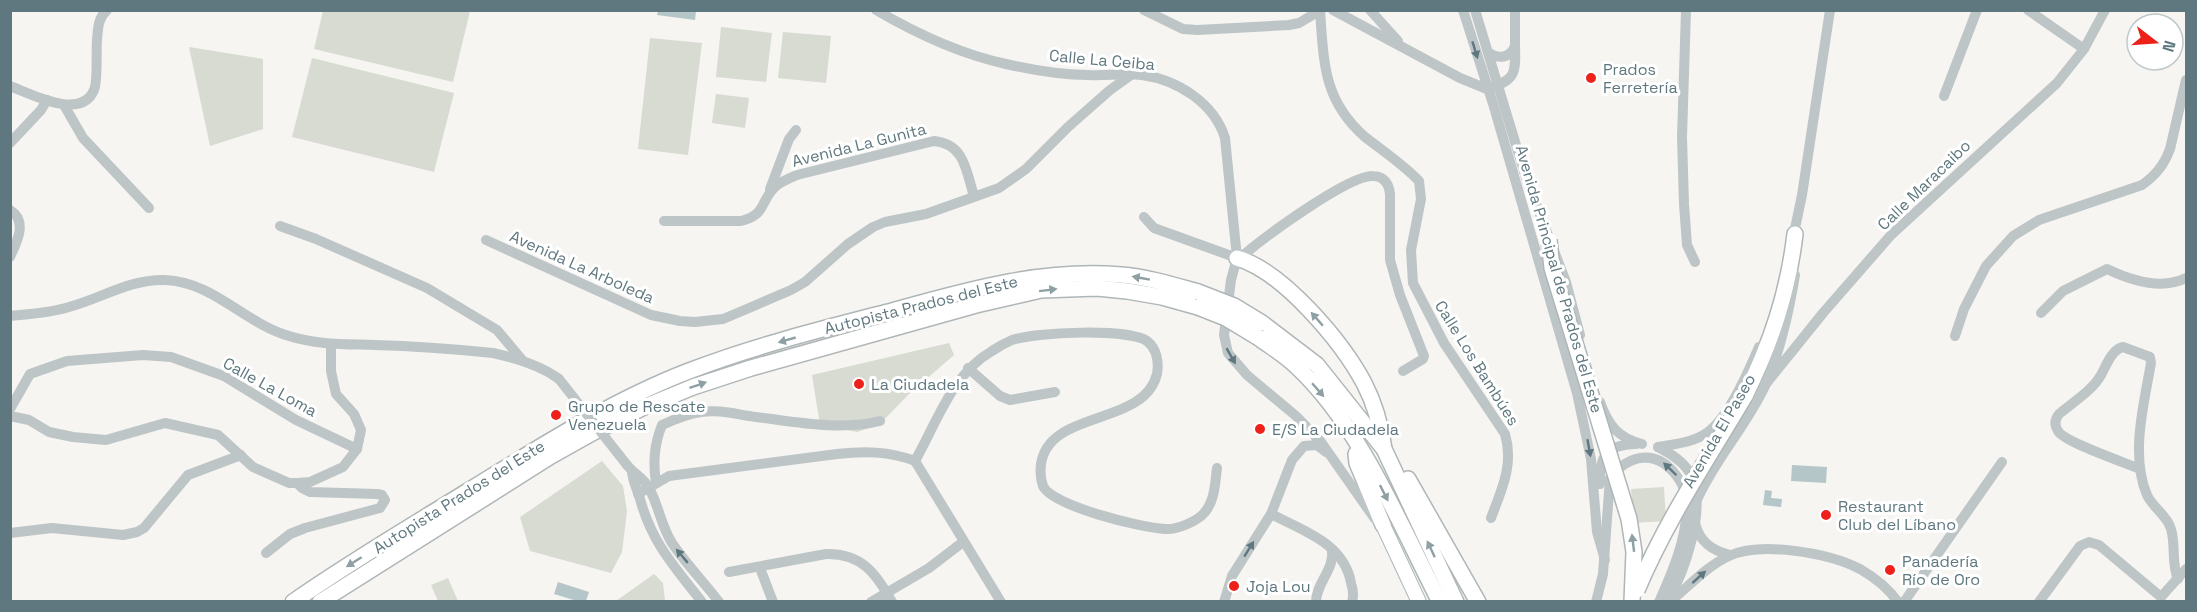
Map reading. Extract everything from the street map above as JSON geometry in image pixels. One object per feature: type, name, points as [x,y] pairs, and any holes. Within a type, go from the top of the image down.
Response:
[{"type":"highway","points":[[1632,601],[1660,540],[1745,396],[1762,360],[1781,308],[1795,234]]},
{"type":"highway","points":[[1549,240],[1552,268],[1629,519],[1634,552],[1632,601]]},
{"type":"highway","points":[[1238,259],[1261,267],[1317,319],[1338,344],[1364,383],[1378,416],[1384,449]]},
{"type":"highway","name":"Autopista Prados del Este","points":[[293,602],[564,432],[634,395],[689,371],[860,319],[961,292],[1051,275],[1122,275],[1142,278],[1198,300],[1244,327],[1295,365],[1328,402],[1355,442],[1373,472],[1440,602]]},
{"type":"highway","name":"Autopista Prados del Este","points":[[320,602],[568,446],[642,408],[693,387],[751,368],[976,305],[1041,290],[1097,288],[1234,306],[1291,343],[1317,365],[1384,449],[1456,602]]},
{"type":"highway","points":[[1317,365],[1330,372],[1382,433],[1478,602]]},
{"type":"highway","points":[[1355,442],[1357,463],[1383,525]]},
{"type":"main road","points":[[1383,525],[1419,602]]},
{"type":"street","points":[[10,86],[64,105],[73,105],[87,99],[94,90],[98,23],[107,10]]},
{"type":"street","name":"Calle La Ceiba","points":[[876,10],[959,51],[992,61],[1088,75],[1149,76],[1178,86],[1203,103],[1214,114],[1221,127],[1227,152],[1238,259],[1231,280],[1224,335],[1228,353],[1247,375],[1309,428],[1375,519],[1383,525]]},
{"type":"street","points":[[1144,10],[1183,29],[1197,30],[1288,25],[1299,23],[1320,11]]},
{"type":"street","points":[[1333,10],[1460,78],[1492,87],[1509,81],[1514,74],[1515,10]]},
{"type":"street","points":[[1370,10],[1405,47]]},
{"type":"street","name":"Avenida Principal de Prados del Este","points":[[1463,10],[1566,282],[1594,384],[1605,414],[1622,436],[1642,444]]},
{"type":"street","name":"Avenida Principal de Prados del Este","points":[[1475,10],[1488,52],[1494,107],[1577,393],[1591,459],[1597,532],[1605,560]]},
{"type":"street","points":[[1686,10],[1682,137],[1684,204],[1687,245],[1695,262]]},
{"type":"street","name":"Avenida El Paseo","points":[[1696,503],[1707,476],[1765,385],[1791,302],[1797,250],[1795,234],[1830,10]]},
{"type":"street","points":[[1944,96],[1977,10]]},
{"type":"street","points":[[2028,10],[2084,49]]},
{"type":"street","name":"Calle Maracaibo","points":[[1765,385],[1823,313],[1891,235],[2057,82],[2084,49],[2105,10]]},
{"type":"street","name":"Calle Los Bambúes","points":[[1320,11],[1326,77],[1334,100],[1364,135],[1419,181],[1421,199],[1412,250],[1413,283],[1444,343],[1505,434],[1509,448],[1509,464],[1491,518]]},
{"type":"street","points":[[1488,52],[1503,57],[1509,55],[1515,46]]},
{"type":"street","name":"Avenida La Arboleda","points":[[486,240],[651,315],[680,321],[709,321],[735,314],[791,290],[817,273],[833,256],[873,227],[885,222],[926,214],[999,188],[1026,169],[1077,120],[1131,75]]},
{"type":"street","points":[[1955,336],[1964,309],[1986,266],[2013,236],[2039,220],[2142,185],[2155,175],[2170,149],[2187,80]]},
{"type":"street","points":[[10,143],[41,110],[47,100]]},
{"type":"street","points":[[64,105],[83,138],[149,208]]},
{"type":"street","points":[[768,195],[789,139],[796,130]]},
{"type":"street","name":"Avenida La Gunita","points":[[664,221],[741,221],[760,211],[768,195],[776,186],[797,175],[934,141],[952,145],[958,151],[974,196]]},
{"type":"street","points":[[781,159],[797,175]]},
{"type":"street","points":[[1144,217],[1154,228],[1238,259],[1338,189],[1365,177],[1376,176],[1383,179],[1389,186],[1390,194],[1390,260],[1400,296],[1424,356],[1403,371]]},
{"type":"street","points":[[10,210],[16,213],[21,224],[19,237],[10,257]]},
{"type":"street","points":[[280,226],[316,239],[427,288],[497,330],[523,362]]},
{"type":"street","name":"Avenida El Paseo","points":[[1658,447],[1681,444],[1708,432],[1727,409],[1759,349],[1772,315],[1787,250],[1795,234]]},
{"type":"street","points":[[2041,313],[2063,291],[2107,269],[2163,284],[2175,284],[2187,278]]},
{"type":"street","points":[[10,316],[55,310],[135,284],[165,280],[199,287],[274,331],[296,338],[331,344],[475,351],[508,356],[551,373],[559,379],[630,468],[652,486]]},
{"type":"street","points":[[915,461],[955,386],[968,368],[991,351],[1013,340],[1091,333],[1127,335],[1148,342],[1157,357],[1158,366],[1154,384],[1148,393],[1130,405],[1072,428],[1053,442],[1042,456],[1040,474],[1044,488],[1052,497],[1127,522],[1167,530],[1190,523],[1205,513],[1212,500],[1217,468]]},
{"type":"street","points":[[10,416],[29,420],[49,432],[106,440],[165,423],[218,435],[253,467],[289,483],[310,482],[343,467],[357,449],[362,430],[354,414],[336,394],[331,371],[331,344]]},
{"type":"street","points":[[2140,469],[2063,437],[2055,424],[2055,419],[2059,414],[2095,384],[2119,347],[2150,357],[2142,418],[2140,469],[2149,498],[2164,516],[2172,531],[2174,569],[2178,579]]},
{"type":"street","name":"Calle La Loma","points":[[10,410],[30,374],[67,361],[142,355],[171,357],[224,376],[296,420],[357,449]]},
{"type":"street","points":[[968,368],[1000,396],[1010,400],[1055,392]]},
{"type":"street","points":[[719,602],[664,530],[652,486],[656,442],[662,425],[681,416],[717,411],[846,426],[880,421]]},
{"type":"street","points":[[1605,560],[1600,523],[1600,465],[1610,450],[1619,446],[1642,444],[1658,447],[1673,455],[1688,472],[1694,487],[1696,503],[1695,523],[1682,574],[1669,602]]},
{"type":"street","points":[[1224,602],[1232,576],[1271,514],[1292,460],[1304,446],[1317,446],[1329,453]]},
{"type":"street","points":[[638,494],[669,476],[861,452],[900,455],[915,461],[1001,602]]},
{"type":"street","points":[[10,532],[52,528],[123,536],[132,534],[144,528],[188,475],[241,455]]},
{"type":"street","points":[[1596,602],[1604,574],[1611,478],[1622,465],[1635,458],[1649,457],[1665,464],[1684,488],[1687,505],[1680,549],[1659,602]]},
{"type":"street","points":[[1904,602],[2002,462]]},
{"type":"street","points":[[630,468],[646,522],[654,537],[662,551],[702,602]]},
{"type":"street","points":[[266,554],[290,534],[380,508],[385,500],[382,495],[377,494],[310,492],[297,483]]},
{"type":"street","points":[[1271,514],[1319,538],[1344,559],[1354,597],[1352,602]]},
{"type":"street","points":[[1695,523],[1704,543],[1712,549],[1730,555]]},
{"type":"street","points":[[871,602],[889,597],[963,542]]},
{"type":"street","points":[[2039,602],[2080,546],[2090,542],[2099,544],[2161,599],[2187,569]]},
{"type":"street","points":[[1669,602],[1709,568],[1730,555],[1766,549],[1829,558],[1858,568],[1872,577],[1898,602]]},
{"type":"street","points":[[1316,602],[1320,584],[1333,557],[1332,550]]},
{"type":"street","points":[[729,572],[839,554],[850,556],[863,563],[874,574],[889,597]]},
{"type":"street","points":[[760,568],[773,602]]},
{"type":"shaded area","points":[[658,10],[696,11],[695,20],[657,15]]},
{"type":"shaded area","points":[[323,11],[470,11],[453,82],[314,49]]},
{"type":"shaded area","points":[[721,27],[772,33],[766,82],[716,77]]},
{"type":"shaded area","points":[[783,32],[831,36],[826,83],[778,78]]},
{"type":"shaded area","points":[[650,38],[702,43],[688,155],[638,149]]},
{"type":"shaded area","points":[[189,47],[263,59],[263,129],[210,146]]},
{"type":"shaded area","points":[[312,58],[454,93],[434,172],[292,137]]},
{"type":"shaded area","points":[[716,94],[749,98],[745,128],[712,123]]},
{"type":"shaded area","name":"La Ciudadela","points":[[949,343],[954,355],[909,394],[879,425],[857,432],[820,425],[812,375]]},
{"type":"shaded area","points":[[602,461],[623,486],[627,511],[622,552],[611,573],[530,551],[520,517]]},
{"type":"shaded area","points":[[1792,465],[1827,467],[1826,483],[1791,481]]},
{"type":"shaded area","points":[[1664,487],[1666,521],[1634,523],[1631,489]]},
{"type":"shaded area","points":[[1765,490],[1772,491],[1771,498],[1782,499],[1781,507],[1763,505]]},
{"type":"shaded area","points":[[654,574],[663,583],[665,601],[616,601]]},
{"type":"shaded area","points":[[448,578],[458,601],[438,601],[431,585]]},
{"type":"shaded area","points":[[558,582],[589,592],[586,601],[577,601],[554,594]]},
{"type":"place","name":"Prados Ferretería","points":[[1591,78]]},
{"type":"place","name":"La Ciudadela","points":[[859,384]]},
{"type":"place","name":"Grupo de Rescate Venezuela","points":[[556,415]]},
{"type":"place","name":"E/S La Ciudadela","points":[[1260,429]]},
{"type":"place","name":"Restaurant Club del Líbano","points":[[1826,515]]},
{"type":"place","name":"Panadería Río de Oro","points":[[1890,570]]},
{"type":"place","name":"Joja Lou","points":[[1234,586]]}]
